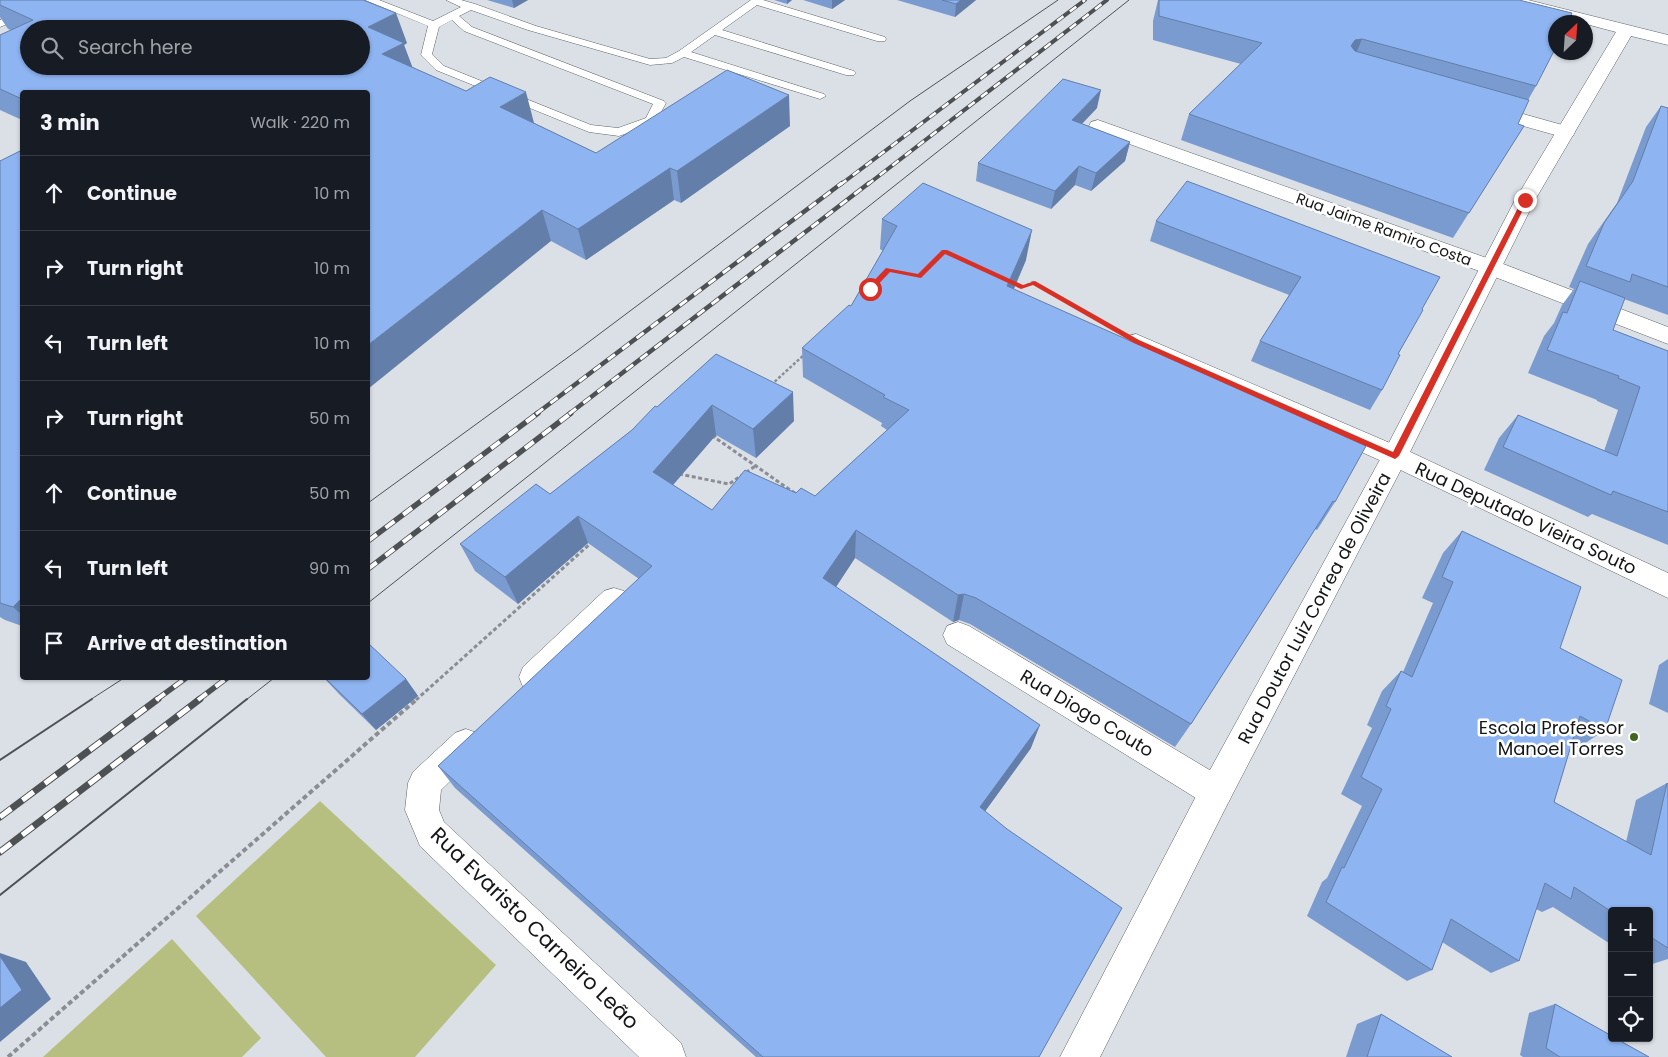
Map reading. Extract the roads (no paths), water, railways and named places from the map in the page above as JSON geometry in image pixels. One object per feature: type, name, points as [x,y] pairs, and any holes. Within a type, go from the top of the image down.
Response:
[{"type":"street","points":[[1509,0],[1668,40]]},
{"type":"street","name":"Rua Doutor Luiz Correa de Oliveira","points":[[1079,1057],[1216,792],[1395,456],[1525,200],[1626,29]]},
{"type":"street","points":[[1463,102],[1566,132]]},
{"type":"street","name":"Rua Jaime Ramiro Costa","points":[[1098,126],[1490,267],[1668,336]]},
{"type":"street","name":"Rua Deputado Vieira Souto","points":[[1136,342],[1395,456],[1668,586]]},
{"type":"street","points":[[516,695],[614,600]]},
{"type":"street","name":"Rua Diogo Couto","points":[[958,634],[1216,792]]},
{"type":"street","name":"Rua Evaristo Carneiro Leão","points":[[488,722],[425,783],[422,810],[432,834],[666,1057]]},
{"type":"lane","points":[[0,24],[37,5],[61,0]]},
{"type":"lane","points":[[370,0],[434,25]]},
{"type":"lane","points":[[451,0],[532,28],[650,62],[668,60],[683,53],[756,2],[881,39]]},
{"type":"lane","points":[[452,15],[468,29],[660,103],[651,120],[619,132],[588,128],[440,68],[426,56],[434,25],[452,15],[471,6]]},
{"type":"lane","points":[[714,31],[850,73]]},
{"type":"lane","points":[[683,53],[820,96]]},
{"type":"tram line","points":[[370,502],[578,350],[910,101],[1058,0]]},
{"type":"tram line","points":[[370,601],[1129,0]]},
{"type":"tram line","points":[[90,700],[121,680]]},
{"type":"tram line","points":[[246,700],[271,680]]},
{"type":"tram line","points":[[0,760],[92,699]]},
{"type":"tram line","points":[[0,895],[247,699]]},
{"type":"railway","points":[[840,185],[1085,0]]},
{"type":"railway","points":[[867,185],[1107,0]]},
{"type":"railway","points":[[536,414],[842,183]]},
{"type":"railway","points":[[569,414],[869,183]]},
{"type":"railway","points":[[370,539],[538,413]]},
{"type":"railway","points":[[370,567],[571,413]]},
{"type":"railway","points":[[156,700],[183,680]]},
{"type":"railway","points":[[198,700],[224,680]]},
{"type":"railway","points":[[0,817],[158,699]]},
{"type":"railway","points":[[0,852],[200,699]]},
{"type":"place","name":"Escola Professor Manoel Torres","points":[[1634,737]]}]
